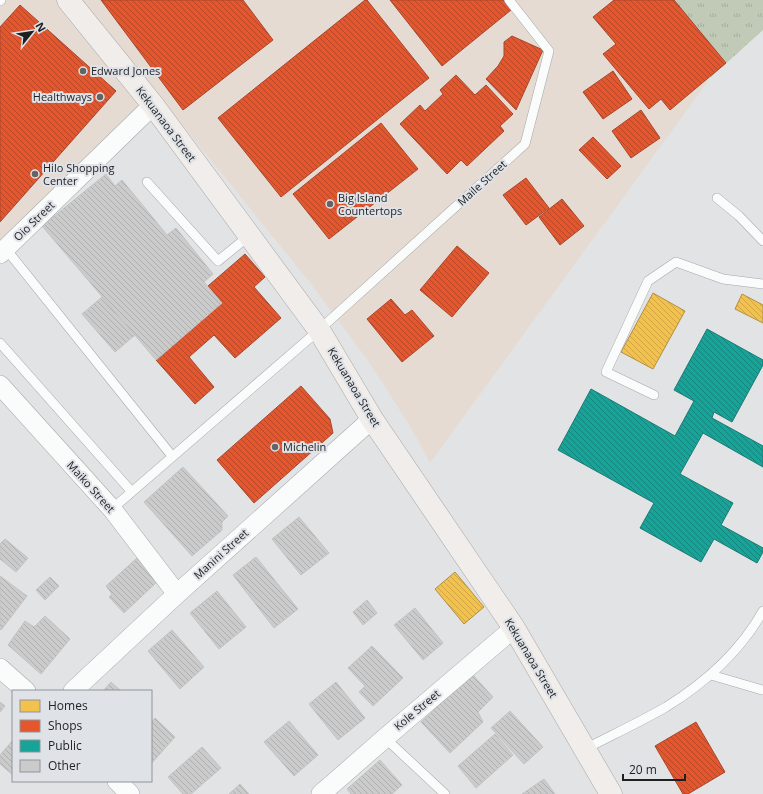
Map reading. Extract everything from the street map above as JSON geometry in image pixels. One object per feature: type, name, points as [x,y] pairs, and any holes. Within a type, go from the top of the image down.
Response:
[{"type":"street","name":"Kekuanaoa Street","points":[[68,0],[153,105],[319,330],[372,419],[514,628],[611,794]]},
{"type":"street","name":"Oio Street","points":[[3,251],[153,105]]},
{"type":"street","name":"Maiko Street","points":[[0,385],[112,509],[177,594]]},
{"type":"street","name":"Manini Street","points":[[74,690],[177,594],[372,419]]},
{"type":"street","name":"Kole Street","points":[[321,794],[514,628]]},
{"type":"street","points":[[0,668],[25,690]]},
{"type":"street","points":[[118,782],[130,794]]},
{"type":"lane","name":"Maile Street","points":[[319,330],[525,144],[550,51],[509,0]]},
{"type":"lane","points":[[147,182],[218,261],[250,235]]},
{"type":"lane","points":[[717,198],[739,216],[763,241]]},
{"type":"lane","points":[[3,251],[172,456]]},
{"type":"lane","points":[[654,395],[606,372],[648,281],[676,262],[723,278],[763,284]]},
{"type":"lane","points":[[112,509],[319,330]]},
{"type":"lane","points":[[0,343],[131,492]]},
{"type":"lane","points":[[584,749],[666,707],[711,675],[733,652],[763,610]]},
{"type":"lane","points":[[711,675],[762,690]]},
{"type":"lane","points":[[385,738],[445,794]]},
{"type":"shaded area","name":"Hilo Shopping Center","points":[[0,0],[57,0],[140,103],[0,245]]},
{"type":"shaded area","points":[[81,0],[651,0],[711,77],[430,463],[410,426],[369,362],[308,280]]},
{"type":"green space","points":[[651,0],[763,0],[763,30],[711,77]]},
{"type":"building: Homes","points":[[653,293],[685,311],[653,369],[621,352]]},
{"type":"building: Homes","points":[[742,294],[763,305],[763,323],[735,309]]},
{"type":"building: Homes","points":[[455,572],[484,607],[464,624],[435,589]]},
{"type":"building: Shops","points":[[101,0],[243,0],[273,40],[183,110]]},
{"type":"building: Shops","points":[[365,0],[367,0],[429,78],[281,197],[218,118]]},
{"type":"building: Shops","points":[[390,0],[503,0],[511,10],[442,66]]},
{"type":"building: Shops","points":[[614,0],[674,0],[726,63],[670,110],[661,99],[649,109],[603,54],[616,44],[593,17]]},
{"type":"building: Shops","name":"Hilo Shopping Center","points":[[20,5],[116,91],[0,222],[0,27]]},
{"type":"building: Shops","points":[[512,36],[543,50],[516,110],[486,79],[498,66],[504,56],[504,42]]},
{"type":"building: Shops","points":[[613,71],[632,99],[603,119],[583,92]]},
{"type":"building: Shops","points":[[456,75],[475,95],[486,85],[513,114],[500,126],[504,131],[467,166],[461,160],[447,174],[400,124],[420,105],[425,111],[443,94],[440,90]]},
{"type":"building: Shops","points":[[641,110],[660,138],[631,158],[612,131]]},
{"type":"building: Shops","points":[[381,123],[418,169],[329,239],[293,194]]},
{"type":"building: Shops","points":[[593,137],[621,166],[607,179],[579,150]]},
{"type":"building: Shops","points":[[526,178],[549,208],[526,225],[503,195]]},
{"type":"building: Shops","points":[[562,199],[584,226],[560,245],[539,217]]},
{"type":"building: Shops","points":[[457,246],[489,273],[452,317],[420,290]]},
{"type":"building: Shops","points":[[245,254],[265,277],[254,287],[281,318],[235,358],[214,335],[189,357],[214,387],[195,404],[156,360],[222,303],[208,286]]},
{"type":"building: Shops","points":[[391,299],[405,315],[412,310],[434,336],[402,362],[367,319]]},
{"type":"building: Shops","name":"Michelin","points":[[301,386],[330,419],[333,433],[254,503],[217,460]]},
{"type":"building: Shops","points":[[696,722],[725,772],[688,794],[683,794],[655,746]]},
{"type":"building: Public","points":[[707,329],[763,360],[763,365],[732,422],[714,412],[712,418],[763,446],[763,467],[703,433],[680,474],[733,503],[721,525],[763,548],[763,552],[757,563],[714,539],[701,562],[640,528],[654,503],[558,450],[591,389],[675,436],[694,401],[674,390]]},
{"type":"building: Other","points":[[106,174],[115,186],[122,180],[167,235],[176,228],[213,274],[204,282],[222,303],[156,360],[42,226]]},
{"type":"building: Other","points":[[102,297],[135,335],[115,352],[82,314]]},
{"type":"building: Other","points":[[183,467],[228,516],[222,522],[222,530],[192,556],[144,502]]},
{"type":"building: Other","points":[[299,517],[329,553],[301,575],[272,539]]},
{"type":"building: Other","points":[[5,539],[28,558],[16,572],[0,559],[0,544]]},
{"type":"building: Other","points":[[256,557],[298,609],[274,628],[233,575]]},
{"type":"building: Other","points":[[137,558],[158,581],[124,613],[109,597],[112,594],[106,586]]},
{"type":"building: Other","points":[[0,576],[27,596],[1,630],[0,629]]},
{"type":"building: Other","points":[[50,577],[59,586],[45,600],[36,590]]},
{"type":"building: Other","points":[[217,591],[246,627],[219,649],[190,613]]},
{"type":"building: Other","points":[[367,600],[377,613],[363,625],[353,612]]},
{"type":"building: Other","points":[[415,608],[443,643],[423,660],[394,625]]},
{"type":"building: Other","points":[[45,616],[70,639],[41,674],[8,645],[25,621],[34,627]]},
{"type":"building: Other","points":[[172,630],[204,667],[180,689],[148,651]]},
{"type":"building: Other","points":[[372,646],[403,678],[373,706],[359,692],[365,686],[348,668]]},
{"type":"building: Other","points":[[472,674],[493,697],[478,712],[483,722],[450,753],[421,722]]},
{"type":"building: Other","points":[[111,682],[120,690],[104,690]]},
{"type":"building: Other","points":[[336,682],[365,718],[338,740],[309,704]]},
{"type":"building: Other","points":[[0,702],[5,706],[0,712]]},
{"type":"building: Other","points":[[510,711],[543,747],[524,764],[491,728]]},
{"type":"building: Other","points":[[155,718],[175,737],[152,763],[152,721]]},
{"type":"building: Other","points":[[289,721],[318,755],[294,776],[264,742]]},
{"type":"building: Other","points":[[495,734],[513,755],[476,788],[458,766]]},
{"type":"building: Other","points":[[12,741],[12,774],[0,764],[0,755]]},
{"type":"building: Other","points":[[202,747],[221,768],[191,794],[183,794],[168,777]]},
{"type":"building: Other","points":[[380,760],[402,785],[392,794],[351,794],[347,789]]},
{"type":"building: Other","points":[[544,779],[555,794],[522,794]]},
{"type":"building: Other","points":[[240,784],[249,794],[229,794]]},
{"type":"place","name":"Edward Jones","points":[[83,71]]},
{"type":"place","name":"Healthways","points":[[100,97]]},
{"type":"place","name":"Hilo Shopping Center","points":[[35,174]]},
{"type":"place","name":"Big Island Countertops","points":[[330,204]]},
{"type":"place","name":"Michelin","points":[[275,447]]}]
